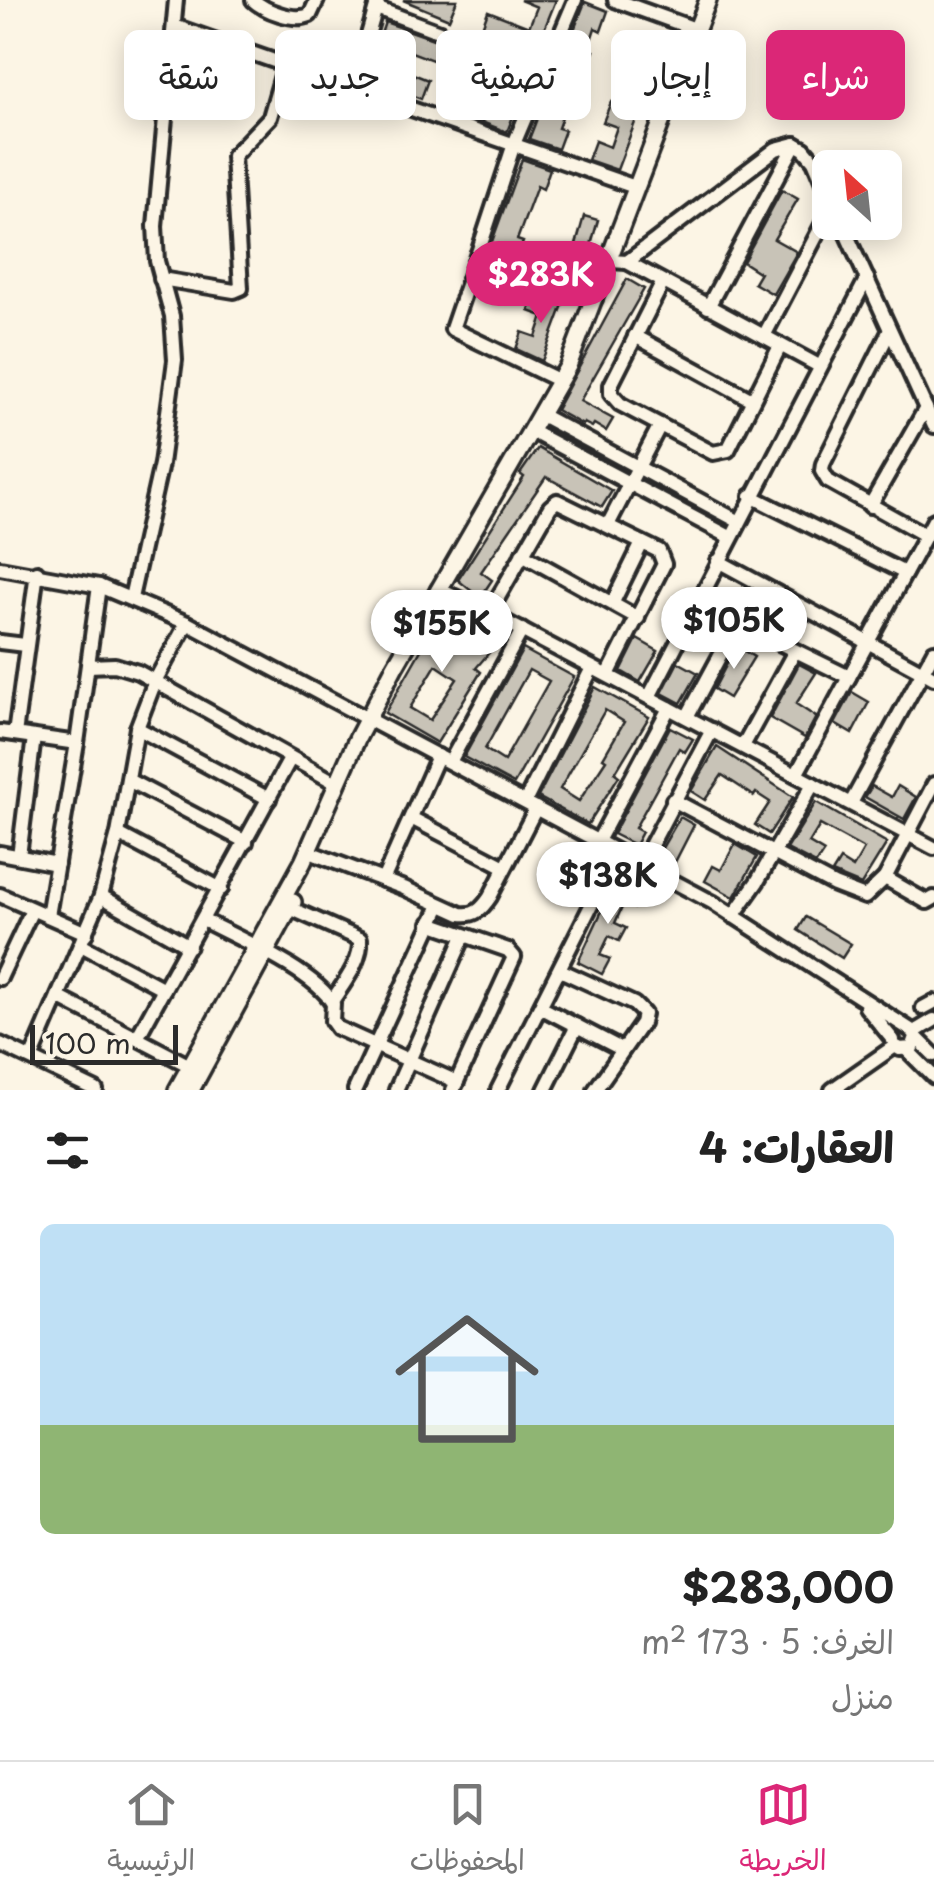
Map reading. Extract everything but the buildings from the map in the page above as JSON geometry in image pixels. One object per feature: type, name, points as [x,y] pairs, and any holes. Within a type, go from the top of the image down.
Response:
[{"type":"main road","points":[[191,1090],[303,862],[357,739],[438,589],[560,381],[595,299],[618,261],[636,187],[708,0]]},
{"type":"main road","points":[[178,1090],[290,908],[368,742],[370,720]]},
{"type":"street","points":[[131,598],[161,464],[175,360],[172,316],[161,279],[156,226],[176,0]]},
{"type":"street","points":[[253,0],[260,6],[301,18],[310,15],[317,0]]},
{"type":"street","points":[[560,381],[452,330],[514,144],[575,0]]},
{"type":"street","points":[[616,0],[695,29]]},
{"type":"street","points":[[370,30],[377,4],[436,30]]},
{"type":"street","points":[[174,26],[275,61]]},
{"type":"street","points":[[161,279],[234,291],[241,288],[233,156],[270,117],[275,100]]},
{"type":"street","points":[[416,110],[636,187]]},
{"type":"street","points":[[708,307],[795,144]]},
{"type":"street","points":[[812,158],[795,144],[776,149],[618,261],[819,366]]},
{"type":"street","points":[[764,336],[814,240]]},
{"type":"street","points":[[849,240],[934,426]]},
{"type":"street","points":[[478,253],[595,299]]},
{"type":"street","points":[[649,697],[867,278]]},
{"type":"street","points":[[663,282],[611,385],[611,394],[620,404],[713,453],[723,453],[728,450],[780,346]]},
{"type":"street","points":[[890,332],[822,464],[822,471],[828,481],[925,535]]},
{"type":"street","points":[[635,336],[752,400]]},
{"type":"street","points":[[870,506],[926,408]]},
{"type":"street","points":[[541,415],[738,521]]},
{"type":"street","points":[[608,525],[660,425]]},
{"type":"street","points":[[531,431],[730,536]]},
{"type":"street","points":[[751,496],[905,572]]},
{"type":"street","points":[[489,612],[550,507],[558,500],[659,551],[664,564],[608,676]]},
{"type":"street","points":[[796,775],[934,520]]},
{"type":"street","points":[[613,602],[642,544]]},
{"type":"street","points":[[522,554],[638,618]]},
{"type":"street","points":[[718,561],[928,674]]},
{"type":"street","points":[[0,568],[99,586],[187,623],[733,916],[911,1032],[934,1055]]},
{"type":"street","points":[[15,734],[37,572]]},
{"type":"street","points":[[48,916],[99,586]]},
{"type":"street","points":[[438,589],[489,612],[934,848]]},
{"type":"street","points":[[32,1057],[100,896],[118,834],[137,728],[155,681],[187,623]]},
{"type":"street","points":[[383,880],[410,818],[522,630]]},
{"type":"street","points":[[688,718],[736,632],[753,630],[849,676]]},
{"type":"street","points":[[0,642],[25,645]]},
{"type":"street","points":[[852,803],[928,674],[934,651]]},
{"type":"street","points":[[743,746],[795,652]]},
{"type":"street","points":[[88,666],[126,667],[338,784]]},
{"type":"street","points":[[317,855],[461,914],[476,913],[486,903],[505,867],[592,668]]},
{"type":"street","points":[[597,843],[669,708]]},
{"type":"street","points":[[137,728],[269,799]]},
{"type":"street","points":[[640,866],[712,730]]},
{"type":"street","points":[[0,732],[77,743]]},
{"type":"street","points":[[19,856],[34,737]]},
{"type":"street","points":[[136,1038],[290,759]]},
{"type":"street","points":[[128,780],[246,842]]},
{"type":"street","points":[[733,916],[813,784]]},
{"type":"street","points":[[673,800],[864,897],[885,878],[934,784]]},
{"type":"street","points":[[410,818],[505,867]]},
{"type":"street","points":[[118,834],[221,889]]},
{"type":"street","points":[[0,854],[57,864]]},
{"type":"street","points":[[498,1090],[617,854]]},
{"type":"street","points":[[885,878],[917,899],[927,902],[934,898]]},
{"type":"street","points":[[0,895],[48,916],[164,989]]},
{"type":"street","points":[[100,896],[189,946]]},
{"type":"street","points":[[355,1090],[440,905]]},
{"type":"street","points":[[290,908],[360,939],[356,961],[332,1001],[335,1026],[412,1059],[455,1086],[514,958],[508,950],[430,924]]},
{"type":"street","points":[[0,978],[4,962],[32,910]]},
{"type":"street","points":[[204,920],[261,950],[323,990],[332,1001]]},
{"type":"street","points":[[396,1090],[464,936]]},
{"type":"street","points":[[560,970],[642,1011],[642,1023],[595,1090]]},
{"type":"street","points":[[855,994],[898,1045],[934,1077]]},
{"type":"street","points":[[58,997],[190,1066]]},
{"type":"street","points":[[542,1008],[622,1050]]},
{"type":"street","points":[[898,1045],[898,1029],[911,1032],[934,1020]]},
{"type":"street","points":[[545,1090],[576,1026]]},
{"type":"street","points":[[832,1090],[898,1045],[916,1044],[911,1032]]},
{"type":"street","points":[[0,1044],[32,1057],[80,1086],[96,1090]]}]
